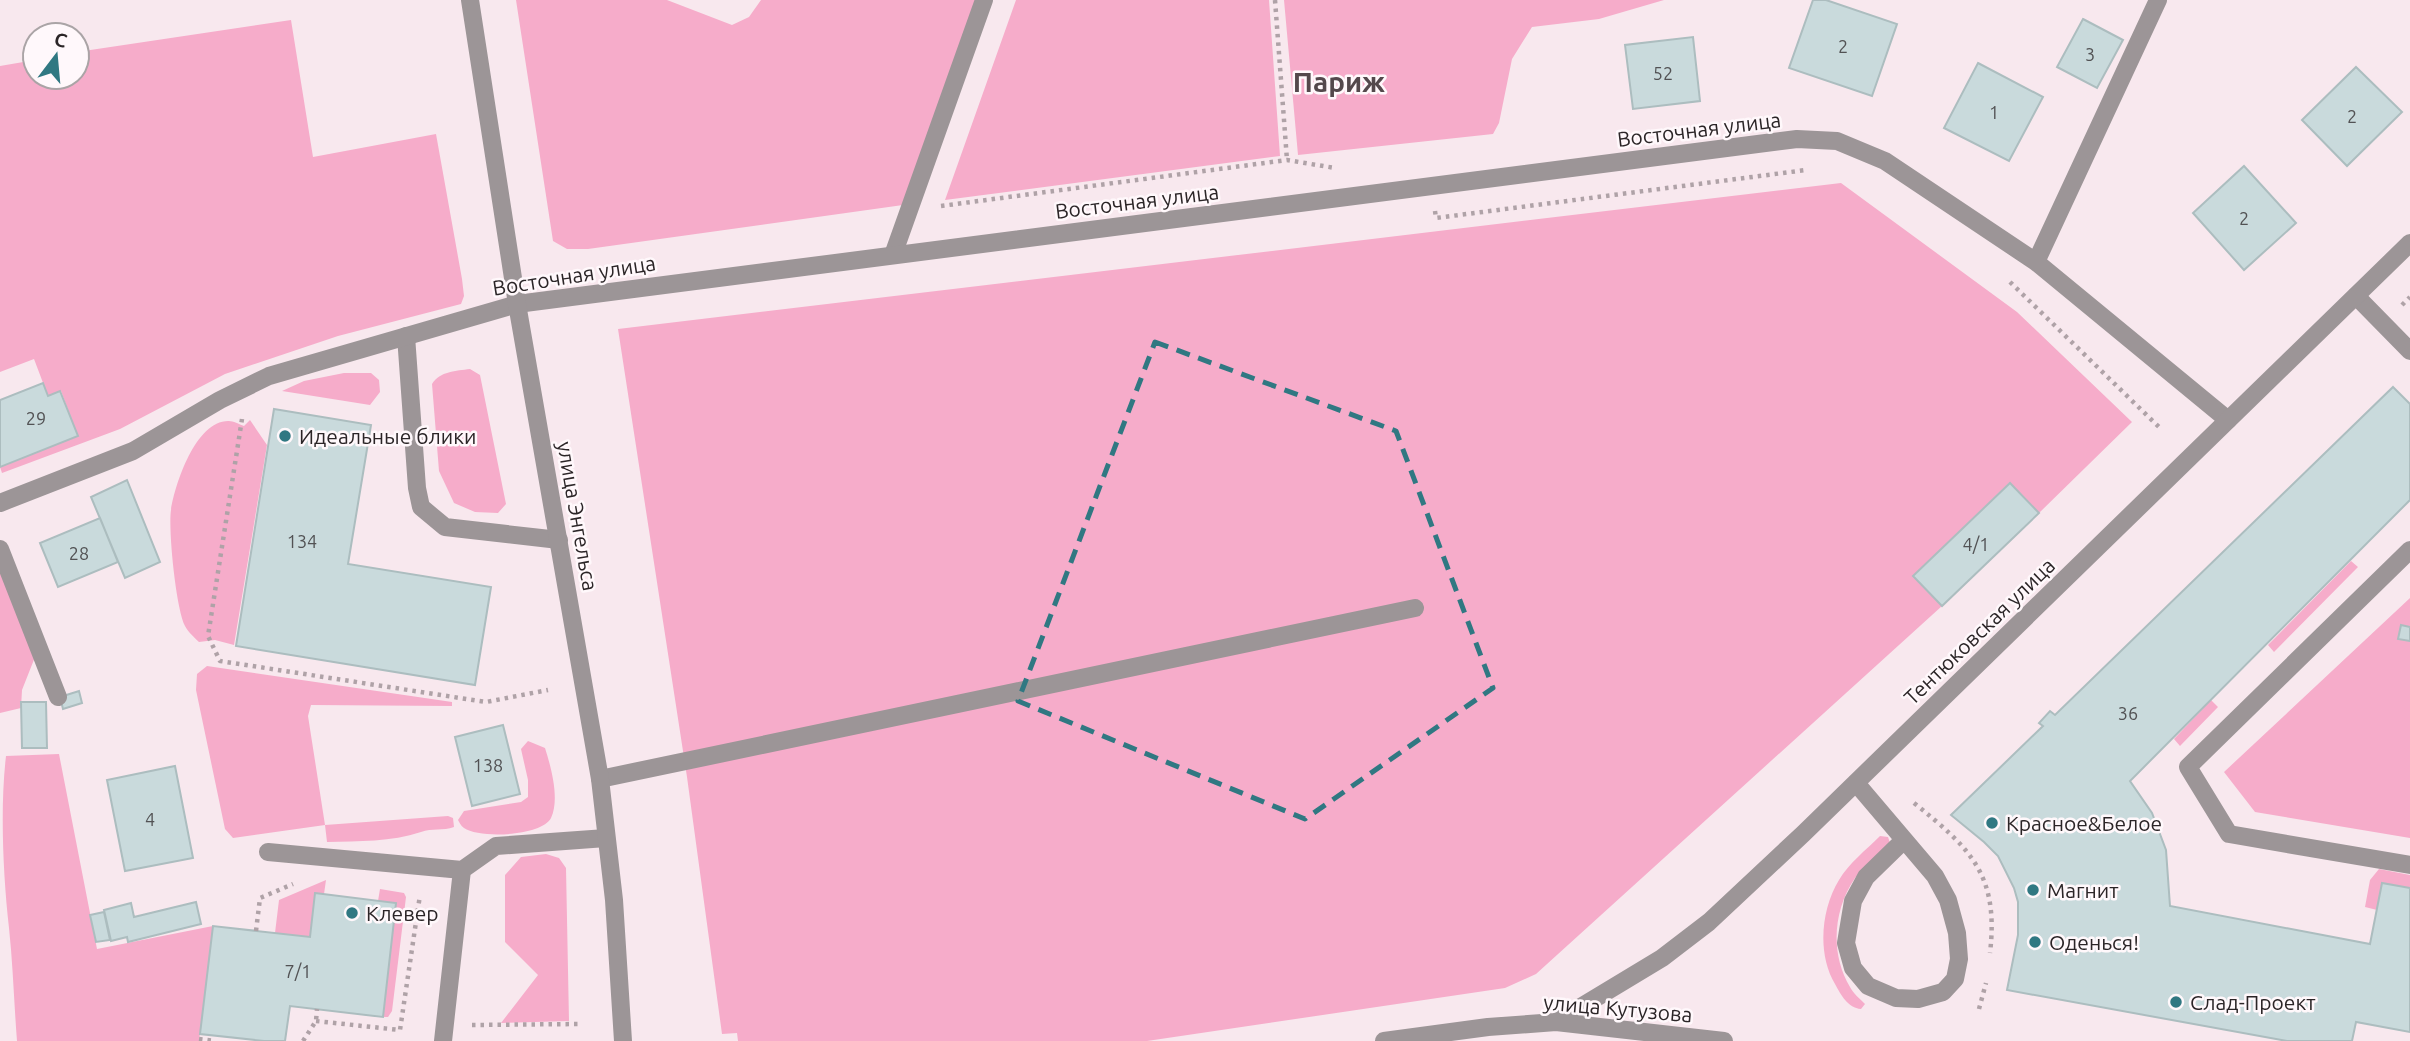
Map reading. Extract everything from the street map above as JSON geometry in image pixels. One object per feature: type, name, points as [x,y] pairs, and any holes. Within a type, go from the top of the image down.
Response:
[{"type":"street","name":"улица Энгельса","points":[[470,0],[517,303],[600,779],[614,900],[623,1041]]},
{"type":"street","points":[[893,255],[984,0]]},
{"type":"street","points":[[2036,262],[2158,0]]},
{"type":"street","name":"Восточная улица","points":[[0,503],[133,451],[220,400],[270,376],[517,303],[1797,139],[1837,141],[1885,161],[2036,262],[2228,420]]},
{"type":"street","name":"Тентюковская улица","points":[[1556,1022],[1662,958],[1709,922],[1856,783],[2410,243]]},
{"type":"street","points":[[2356,296],[2410,351]]},
{"type":"street","points":[[406,336],[417,488],[421,506],[445,527],[559,540]]},
{"type":"street","points":[[0,549],[58,697]]},
{"type":"street","points":[[2410,551],[2188,767],[2229,834],[2410,865]]},
{"type":"street","points":[[600,779],[1415,608]]},
{"type":"street","points":[[1856,783],[1935,876],[1948,900],[1957,933],[1959,959],[1955,979],[1943,992],[1918,999],[1896,998],[1868,986],[1853,968],[1846,943],[1853,901],[1866,877],[1904,840]]},
{"type":"street","points":[[268,852],[462,870],[496,846],[606,838]]},
{"type":"street","points":[[443,1041],[462,870]]},
{"type":"street","name":"улица Кутузова","points":[[1384,1041],[1427,1038],[1488,1027],[1556,1022],[1724,1041]]},
{"type":"path","points":[[1275,0],[1287,160]]},
{"type":"path","points":[[909,210],[1287,160],[1340,169]]},
{"type":"path","points":[[1432,186],[1436,218],[1810,170]]},
{"type":"path","points":[[2000,274],[2022,291],[2160,428]]},
{"type":"path","points":[[243,414],[208,636],[220,661],[486,702],[548,690]]},
{"type":"path","points":[[256,931],[260,898],[304,879]]},
{"type":"path","points":[[316,1021],[400,1030],[420,893],[418,887]]},
{"type":"path","points":[[303,1041],[316,1021],[317,1009]]},
{"type":"path","points":[[496,1026],[580,1024]]},
{"type":"path","points":[[199,1039],[215,1041]]},
{"type":"highlighted area","points":[[1155,342],[1396,431],[1493,688],[1305,819],[1018,701]]},
{"type":"shaded area","points":[[516,0],[667,0],[732,25],[749,17],[761,0],[976,0],[903,205],[588,249],[567,249],[553,241]]},
{"type":"shaded area","points":[[1016,0],[1269,0],[1280,156],[945,200]]},
{"type":"shaded area","points":[[1284,0],[1664,0],[1599,19],[1532,27],[1512,59],[1499,123],[1493,134],[1298,155]]},
{"type":"shaded area","points":[[291,20],[313,157],[436,134],[462,279],[464,296],[461,304],[338,336],[225,374],[120,429],[2,473],[0,467],[78,436],[61,391],[48,396],[34,359],[0,372],[0,66],[21,62],[21,91],[91,91],[91,50]]},
{"type":"shaded area","points":[[1841,183],[2017,312],[2132,422],[2039,513],[2009,483],[1913,576],[1942,606],[1536,974],[1505,988],[1147,1041],[738,1041],[737,1033],[722,1034],[687,777],[618,329]]},
{"type":"shaded area","points":[[470,369],[480,375],[506,504],[498,513],[475,512],[454,503],[439,471],[432,384],[444,374]]},
{"type":"shaded area","points":[[344,373],[371,373],[379,380],[380,392],[370,405],[282,391],[304,381]]},
{"type":"shaded area","points":[[250,420],[267,445],[234,645],[215,640],[199,642],[185,626],[179,603],[171,534],[173,499],[189,455],[207,431],[217,423],[231,421],[244,426]]},
{"type":"shaded area","points":[[2351,561],[2358,567],[2274,652],[2268,645]]},
{"type":"shaded area","points":[[0,569],[35,657],[22,690],[21,708],[0,713]]},
{"type":"shaded area","points":[[2410,598],[2410,838],[2255,812],[2224,772]]},
{"type":"shaded area","points":[[207,666],[452,702],[452,706],[311,705],[308,716],[325,825],[233,838],[225,829],[196,690],[197,674]]},
{"type":"shaded area","points":[[2211,700],[2218,707],[2180,746],[2174,739]]},
{"type":"shaded area","points":[[528,741],[545,748],[555,793],[551,818],[536,829],[510,834],[483,834],[464,828],[458,820],[464,811],[521,802],[528,797],[528,780],[521,749]]},
{"type":"shaded area","points":[[59,754],[97,949],[213,926],[199,1041],[17,1041],[4,864],[3,797],[6,756]]},
{"type":"shaded area","points":[[448,816],[453,818],[454,827],[387,839],[327,842],[325,825]]},
{"type":"shaded area","points":[[1880,836],[1888,837],[1890,843],[1855,878],[1838,918],[1839,961],[1851,989],[1865,1004],[1861,1009],[1849,1004],[1842,996],[1829,972],[1824,946],[1825,918],[1828,904],[1843,874]]},
{"type":"shaded area","points":[[546,854],[559,858],[566,868],[569,1021],[501,1023],[538,975],[505,942],[505,875],[521,857]]},
{"type":"shaded area","points":[[2379,869],[2410,875],[2410,888],[2383,883],[2377,910],[2365,907],[2370,880]]},
{"type":"shaded area","points":[[326,880],[324,894],[315,894],[310,937],[275,933],[279,900]]},
{"type":"shaded area","points":[[380,889],[404,893],[406,897],[392,1011],[388,1017],[383,1017],[396,903],[378,901]]},
{"type":"building","points":[[1813,0],[1826,0],[1897,24],[1872,96],[1789,68]]},
{"type":"building","points":[[2083,19],[2123,40],[2097,88],[2057,67]]},
{"type":"building","points":[[1693,37],[1700,101],[1633,109],[1625,45]]},
{"type":"building","points":[[1978,63],[2043,97],[2009,161],[1944,128]]},
{"type":"building","points":[[2356,67],[2402,112],[2347,166],[2302,120]]},
{"type":"building","points":[[2244,166],[2296,223],[2244,270],[2193,213]]},
{"type":"building","points":[[43,383],[48,396],[60,391],[78,436],[0,467],[0,400]]},
{"type":"building","points":[[2393,387],[2410,404],[2410,500],[2130,781],[2152,813],[2166,850],[2170,906],[2370,944],[2382,883],[2410,888],[2410,1032],[2356,1022],[2352,1041],[2287,1041],[2007,990],[2018,935],[2018,902],[2014,888],[1998,856],[1951,815],[2043,726],[2039,723],[2050,711],[2055,715]]},
{"type":"building","points":[[274,409],[371,425],[348,564],[491,587],[475,685],[236,646]]},
{"type":"building","points":[[127,480],[160,562],[125,578],[91,497]]},
{"type":"building","points":[[2010,483],[2039,513],[1942,606],[1913,576]]},
{"type":"building","points":[[100,518],[118,562],[58,587],[40,543]]},
{"type":"building","points":[[2401,625],[2410,627],[2410,641],[2398,639]]},
{"type":"building","points":[[79,691],[82,703],[63,709],[60,697]]},
{"type":"building","points":[[21,702],[46,702],[47,748],[22,748]]},
{"type":"building","points":[[503,725],[520,794],[472,806],[455,737]]},
{"type":"building","points":[[175,766],[193,858],[125,871],[107,780]]},
{"type":"building","points":[[315,893],[396,903],[383,1017],[290,1006],[285,1041],[200,1034],[213,926],[310,937]]},
{"type":"building","points":[[196,902],[201,924],[128,942],[127,937],[111,941],[104,910],[131,903],[134,917]]},
{"type":"building","points":[[104,912],[110,940],[96,942],[90,915]]},
{"type":"place","name":"Идеальные блики","points":[[285,436]]},
{"type":"place","name":"Красное&Белое","points":[[1992,823]]},
{"type":"place","name":"Магнит","points":[[2033,890]]},
{"type":"place","name":"Клевер","points":[[352,913]]},
{"type":"place","name":"Оденься!","points":[[2035,942]]},
{"type":"place","name":"Слад-Проект","points":[[2176,1002]]},
{"type":"district","name":"Париж","points":[[1339,81]]}]
